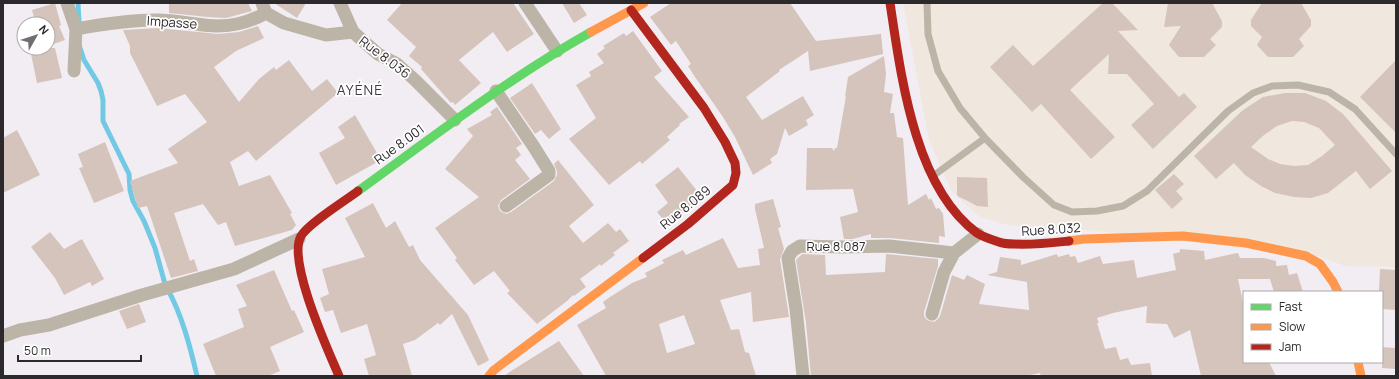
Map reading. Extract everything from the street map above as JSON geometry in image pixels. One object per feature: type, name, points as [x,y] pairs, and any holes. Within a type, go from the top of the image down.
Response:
[{"type":"street","points":[[67,3],[76,29],[74,71]]},
{"type":"street","points":[[340,3],[353,32]]},
{"type":"street","points":[[525,3],[557,51]]},
{"type":"street","name":"Rue 8.001","points":[[299,239],[325,215],[496,90],[557,51],[644,3]]},
{"type":"street","name":"Rue 8.032","points":[[890,3],[909,113],[922,154],[938,187],[958,216],[978,234],[1001,243],[1032,245],[1084,240],[1183,236],[1246,243],[1306,256],[1320,264],[1338,291]]},
{"type":"street","name":"Impasse","points":[[76,29],[108,23],[142,20],[160,20],[213,26],[236,24],[264,8]]},
{"type":"street","name":"Rue 8.036","points":[[264,8],[284,23],[326,35],[353,32],[378,54],[397,64],[455,120]]},
{"type":"street","name":"Rue 8.089","points":[[489,376],[494,370],[688,224],[733,184],[736,173],[735,163],[725,142],[704,108],[631,10]]},
{"type":"street","points":[[496,90],[534,147],[549,171],[550,176],[506,206]]},
{"type":"street","points":[[932,314],[944,272],[954,253],[978,234]]},
{"type":"street","points":[[3,336],[20,330],[49,325],[142,295],[234,269],[299,239]]},
{"type":"street","points":[[299,239],[298,248],[300,270],[322,335],[339,376]]},
{"type":"street","name":"Rue 8.087","points":[[803,376],[796,309],[788,258],[795,248],[800,246],[889,246],[954,253]]},
{"type":"street","points":[[1358,363],[1361,376]]},
{"type":"lane","points":[[927,3],[928,34],[938,71],[960,108],[985,138],[1054,205],[1072,212],[1097,212],[1123,206],[1147,191],[1228,111],[1253,93],[1272,86],[1298,85],[1329,92],[1355,109],[1396,154]]},
{"type":"lane","points":[[932,176],[985,138]]},
{"type":"shaded area","points":[[903,3],[1396,3],[1396,267],[1345,266],[1322,257],[1089,230],[1011,226],[980,217],[952,192],[929,140]]},
{"type":"building","points":[[55,3],[61,25],[59,26],[65,40],[56,43],[56,16],[34,16],[32,10]]},
{"type":"building","points":[[169,3],[248,3],[252,11],[226,18],[208,17],[169,13]]},
{"type":"building","points":[[274,3],[306,3],[297,18]]},
{"type":"building","points":[[402,3],[513,3],[534,34],[507,52],[493,32],[459,60],[481,83],[455,105],[453,102],[451,103],[421,69],[422,67],[409,56],[416,47],[387,20]]},
{"type":"building","points":[[562,3],[579,3],[587,15],[574,23]]},
{"type":"building","points":[[671,3],[790,3],[816,41],[881,34],[883,54],[810,71],[808,51],[779,70],[780,71],[746,97],[762,120],[803,96],[814,115],[806,120],[808,125],[789,136],[785,128],[777,154],[770,159],[772,163],[753,175],[735,137],[688,66],[691,64],[676,41],[671,45],[650,17]]},
{"type":"building","points":[[1103,3],[1112,3],[1138,30],[1118,31],[1179,97],[1184,93],[1197,107],[1153,149],[1131,125],[1154,104],[1127,74],[1108,74],[1109,54],[1070,90],[1115,137],[1091,159],[1041,104],[1032,112],[990,67],[1013,45],[1033,66]]},
{"type":"building","points":[[1168,3],[1212,3],[1222,21],[1222,27],[1210,39],[1216,45],[1204,57],[1179,57],[1169,45],[1181,26],[1164,27]]},
{"type":"building","points":[[1262,3],[1301,3],[1311,20],[1311,26],[1299,39],[1304,46],[1293,57],[1268,57],[1257,45],[1262,37],[1251,26],[1251,20]]},
{"type":"building","points":[[258,26],[264,38],[236,51],[214,67],[239,102],[259,79],[274,67],[276,70],[289,60],[312,91],[327,79],[338,93],[256,161],[248,151],[230,162],[239,186],[270,175],[292,213],[290,214],[296,225],[292,230],[235,246],[226,222],[218,225],[203,204],[174,213],[190,261],[194,259],[198,271],[171,278],[147,206],[138,208],[130,181],[178,163],[168,149],[207,122],[185,94],[157,106],[130,53],[130,46],[123,30],[158,28],[218,34],[239,32]]},
{"type":"building","points":[[633,31],[662,71],[654,77],[689,117],[679,124],[680,125],[667,137],[670,140],[642,164],[640,161],[609,185],[569,139],[596,118],[576,85],[591,76],[589,72],[604,63],[597,54],[605,48],[603,46],[624,33],[626,36]]},
{"type":"building","points":[[56,52],[62,78],[37,83],[31,56],[56,56]]},
{"type":"building","points":[[884,56],[886,74],[884,92],[893,94],[890,113],[894,113],[897,137],[903,138],[908,205],[926,194],[929,200],[931,198],[936,209],[939,208],[943,214],[945,237],[939,236],[939,243],[890,238],[871,238],[871,234],[853,239],[844,239],[840,217],[858,212],[853,189],[806,190],[807,148],[832,148],[834,151],[835,148],[837,148],[848,77]]},
{"type":"building","points":[[1396,60],[1396,133],[1360,97]]},
{"type":"building","points":[[532,83],[561,129],[549,139],[541,130],[535,134],[510,98]]},
{"type":"building","points":[[1285,93],[1305,93],[1326,101],[1343,114],[1392,171],[1370,189],[1356,171],[1328,193],[1311,198],[1294,197],[1275,193],[1261,186],[1245,175],[1234,163],[1216,179],[1194,156],[1243,110],[1263,97]],"holes":[[[1292,121],[1304,122],[1319,128],[1335,145],[1308,165],[1294,166],[1280,164],[1268,159],[1251,147],[1277,126]]]},
{"type":"building","points":[[497,107],[522,144],[516,148],[521,155],[515,160],[530,179],[501,200],[498,206],[500,211],[506,214],[511,212],[554,181],[557,171],[554,164],[558,160],[594,205],[569,226],[583,243],[608,223],[616,232],[620,229],[629,241],[613,253],[615,255],[601,266],[600,264],[580,279],[586,287],[574,296],[573,295],[537,324],[507,293],[510,291],[494,271],[474,285],[455,260],[457,258],[435,228],[479,197],[445,169],[473,136],[467,129],[492,115],[490,112]]},
{"type":"building","points":[[355,115],[381,160],[336,185],[319,153],[345,138],[338,127]]},
{"type":"building","points":[[17,130],[40,175],[3,193],[3,138]]},
{"type":"building","points":[[105,142],[124,191],[94,203],[79,168],[83,167],[78,154]]},
{"type":"building","points":[[678,167],[702,197],[668,225],[657,212],[668,203],[655,185]]},
{"type":"building","points":[[1174,174],[1184,184],[1176,191],[1183,199],[1172,209],[1155,190]]},
{"type":"building","points":[[957,177],[987,178],[988,207],[977,206],[959,197],[957,195]]},
{"type":"building","points":[[773,199],[781,227],[778,228],[784,249],[780,259],[789,317],[753,322],[751,292],[720,300],[731,330],[739,329],[745,352],[749,353],[756,376],[606,376],[577,325],[606,308],[603,302],[610,297],[632,283],[647,277],[645,273],[664,263],[662,260],[683,250],[686,255],[723,238],[738,268],[760,265],[758,249],[764,248],[755,204]],"holes":[[[684,315],[695,344],[667,353],[659,324]]]},
{"type":"building","points":[[373,203],[386,228],[395,221],[409,247],[413,245],[420,260],[468,315],[489,360],[478,366],[452,314],[440,325],[438,323],[415,340],[403,344],[412,376],[369,376],[364,359],[376,355],[367,324],[341,333],[333,310],[325,312],[320,298],[329,294],[322,269],[365,257],[345,218]]},
{"type":"building","points":[[50,232],[64,249],[82,239],[104,279],[92,286],[90,282],[64,295],[55,278],[31,247]]},
{"type":"building","points":[[1180,249],[1204,251],[1205,260],[1238,253],[1240,258],[1264,258],[1276,261],[1276,266],[1287,265],[1289,275],[1297,273],[1303,291],[1274,291],[1270,279],[1238,279],[1243,302],[1243,363],[1270,363],[1276,376],[1201,376],[1190,330],[1174,338],[1167,324],[1146,323],[1147,306],[1097,318],[1099,323],[1097,323],[1105,349],[1116,347],[1120,360],[1128,358],[1131,365],[1150,363],[1152,376],[1041,376],[1040,373],[1025,376],[811,376],[806,323],[796,260],[802,254],[825,255],[826,275],[885,272],[886,254],[938,259],[938,266],[924,312],[924,316],[927,320],[934,322],[940,316],[952,275],[964,280],[967,275],[985,284],[979,304],[1029,310],[1027,282],[987,275],[997,272],[1000,257],[1021,260],[1021,265],[1057,254],[1058,257],[1069,254],[1070,257],[1075,256],[1078,263],[1100,256],[1103,264],[1134,260],[1137,278],[1176,270],[1173,254],[1180,252]]},
{"type":"building","points":[[1380,269],[1396,270],[1396,310],[1383,309],[1383,291],[1379,291]]},
{"type":"building","points":[[274,270],[292,311],[294,310],[304,332],[270,347],[280,371],[268,376],[216,376],[203,344],[244,327],[238,309],[247,306],[236,285]]},
{"type":"building","points":[[139,304],[146,322],[127,329],[119,311]]},
{"type":"building","points":[[559,341],[584,376],[504,376],[511,371]]},
{"type":"building","points":[[1383,347],[1396,348],[1396,369],[1382,368]]},
{"type":"waterway","points":[[78,3],[79,22]]},
{"type":"waterway","points":[[79,45],[84,60],[98,83],[101,91],[103,100],[103,121],[129,174],[130,190],[133,201],[144,221],[155,248],[165,284]]},
{"type":"waterway","points":[[167,288],[181,320],[197,376]]},
{"type":"traffic: fast","points":[[358,191],[501,88],[591,32]]},
{"type":"traffic: slow","points":[[591,32],[644,3]]},
{"type":"traffic: slow","points":[[1069,241],[1084,239],[1183,236],[1246,243],[1306,256],[1320,264],[1338,291]]},
{"type":"traffic: slow","points":[[489,376],[494,370],[643,258]]},
{"type":"traffic: slow","points":[[1358,363],[1361,376]]},
{"type":"traffic: jam","points":[[890,3],[899,63],[914,128],[925,159],[938,188],[956,213],[977,233],[1003,243],[1035,244],[1069,241]]},
{"type":"traffic: jam","points":[[631,10],[704,108],[725,142],[735,163],[736,173],[733,185],[688,224],[643,258]]},
{"type":"traffic: jam","points":[[339,376],[318,327],[311,306],[299,265],[298,248],[301,236],[311,225],[358,191]]},
{"type":"district","name":"AYÉNÉ","points":[[360,89]]}]
